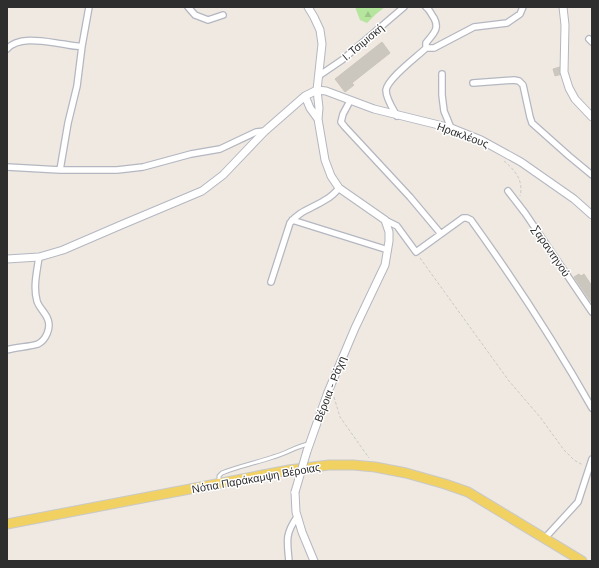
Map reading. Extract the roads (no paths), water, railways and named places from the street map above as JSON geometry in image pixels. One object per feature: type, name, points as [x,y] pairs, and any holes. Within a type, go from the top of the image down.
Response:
[{"type":"main road","name":"Νότια Παράκαμψη Βέροιας","points":[[7,524],[289,470],[329,465],[353,465],[375,467],[425,478],[468,492],[582,561]]},
{"type":"street","points":[[60,170],[68,123],[77,86],[89,7]]},
{"type":"street","points":[[188,7],[195,15],[208,20],[223,15]]},
{"type":"street","points":[[308,7],[320,30],[322,44],[320,75],[317,90],[319,108],[318,119],[325,160],[331,176],[339,188],[385,220],[397,226],[416,252],[463,218],[472,220],[520,289],[569,367],[592,408]]},
{"type":"street","name":"Ι. Τσιμισκή","points":[[320,75],[342,60],[404,7]]},
{"type":"street","points":[[398,116],[389,102],[386,90],[391,80],[426,48],[426,43],[435,32],[437,27],[436,22],[426,7]]},
{"type":"street","points":[[426,48],[434,48],[474,27],[507,23],[520,14],[523,7]]},
{"type":"street","points":[[563,7],[565,25],[563,57],[564,72],[569,88],[575,98],[592,117]]},
{"type":"street","points":[[7,49],[14,43],[23,41],[78,47],[82,46]]},
{"type":"street","points":[[442,74],[444,111],[451,128]]},
{"type":"street","points":[[473,83],[514,80],[519,81],[523,85],[532,123],[568,156],[592,175]]},
{"type":"street","points":[[7,259],[38,257],[63,250],[121,224],[202,191],[223,176],[265,131],[305,96],[317,90]]},
{"type":"street","name":"Ηρακλέους","points":[[317,90],[326,91],[350,101],[398,116],[451,128],[468,134],[501,150],[548,180],[574,199],[592,215]]},
{"type":"street","points":[[305,96],[310,108],[318,119]]},
{"type":"street","points":[[350,101],[343,114],[341,122],[345,128],[410,197],[441,234]]},
{"type":"street","points":[[7,167],[60,170],[117,170],[143,167],[190,154],[220,149],[256,132],[265,131]]},
{"type":"street","points":[[271,282],[292,220],[295,216],[332,196],[339,188]]},
{"type":"street","name":"Σαραντηνού","points":[[508,191],[592,312]]},
{"type":"street","points":[[292,220],[388,250]]},
{"type":"street","name":"Βέροια - Ράχη","points":[[314,561],[297,517],[295,492],[307,451],[328,392],[355,328],[385,265],[389,232],[385,220]]},
{"type":"street","points":[[7,350],[38,344],[48,333],[50,325],[48,318],[37,301],[36,278],[38,257]]},
{"type":"street","points":[[545,538],[578,502],[592,459]]},
{"type":"street","points":[[289,561],[287,540],[290,527],[297,517]]},
{"type":"lane","points":[[219,484],[218,479],[222,473],[273,458],[299,446],[310,443]]}]
